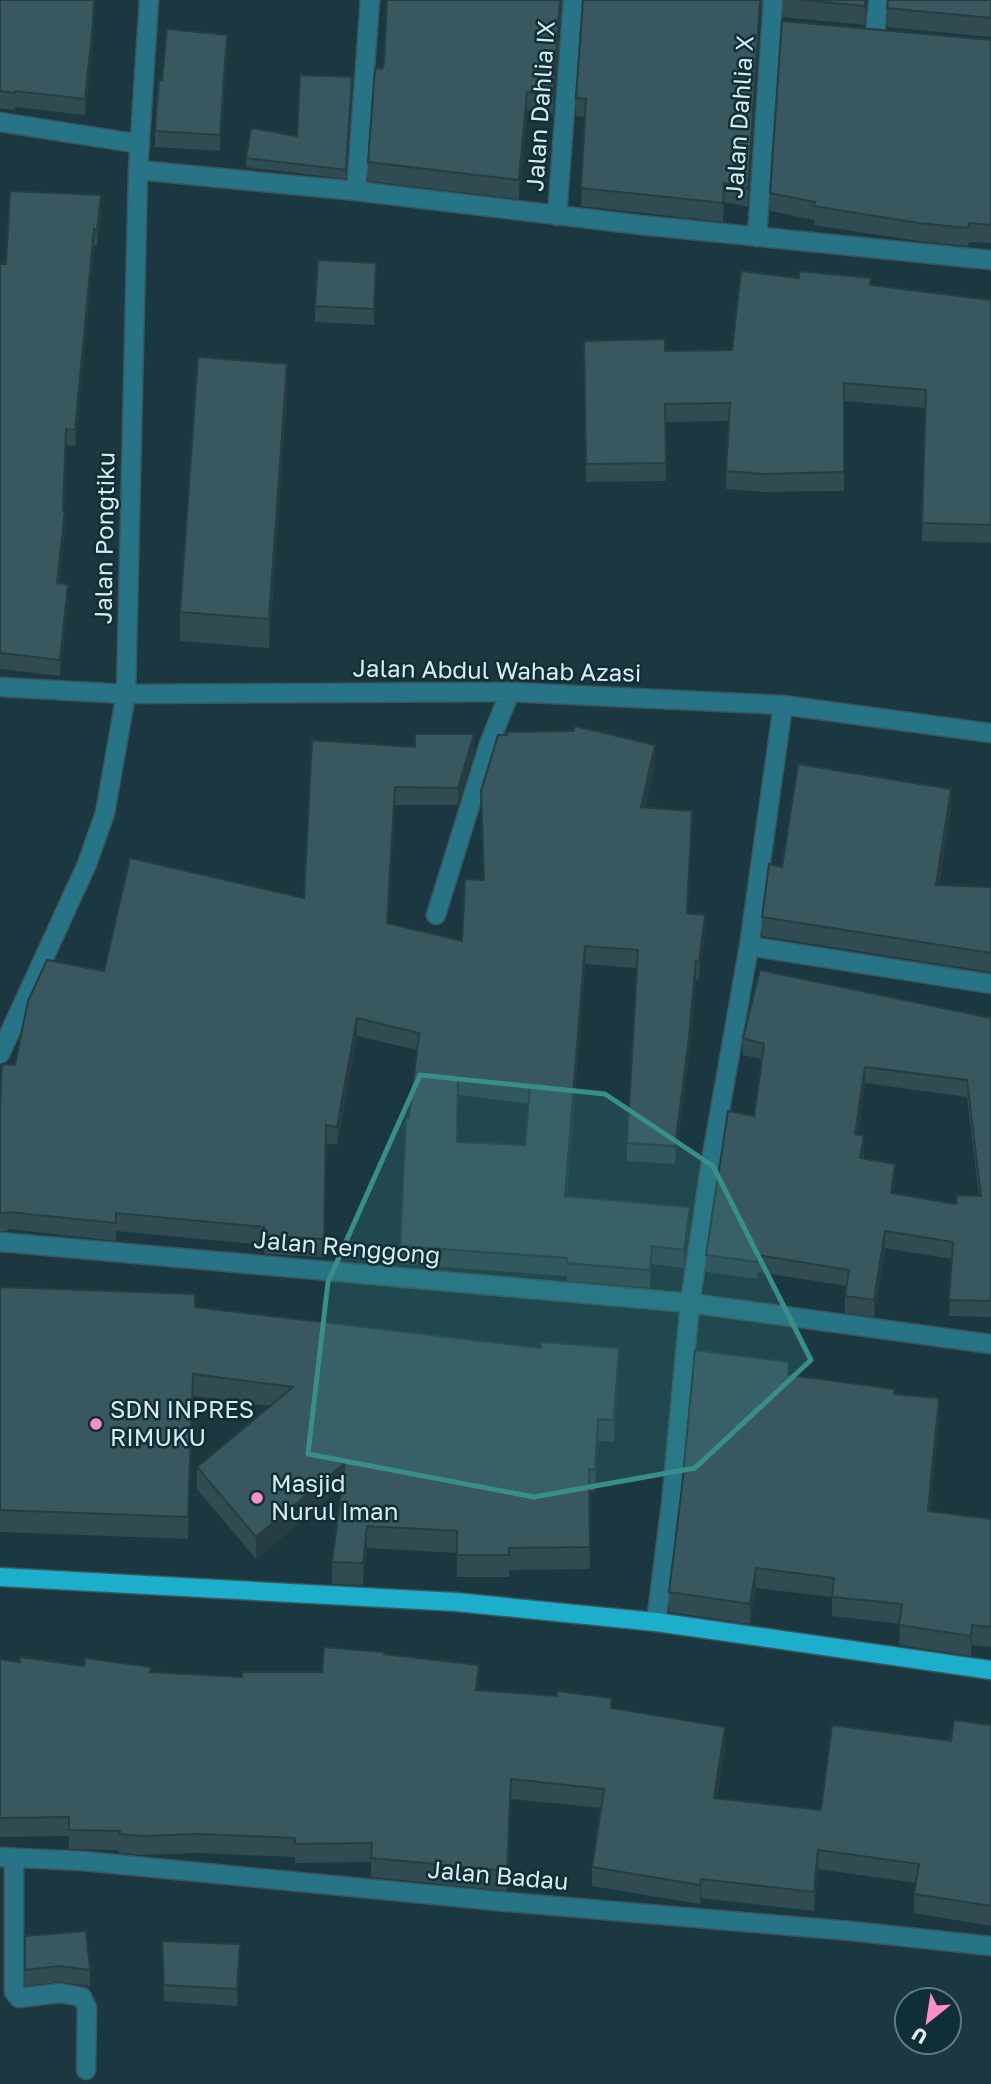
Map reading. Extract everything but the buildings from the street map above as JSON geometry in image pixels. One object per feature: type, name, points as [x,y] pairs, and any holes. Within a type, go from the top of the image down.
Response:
[{"type":"main road","points":[[0,1577],[456,1602],[656,1622],[991,1670]]},
{"type":"street","name":"Jalan Pongtiku","points":[[0,1054],[92,851],[105,813],[126,694],[138,170],[149,0]]},
{"type":"street","points":[[356,191],[370,0]]},
{"type":"street","name":"Jalan Dahlia IX","points":[[558,216],[573,0]]},
{"type":"street","name":"Jalan Dahlia X","points":[[757,237],[777,27],[773,0]]},
{"type":"street","points":[[875,36],[878,0]]},
{"type":"street","points":[[0,121],[140,144]]},
{"type":"street","points":[[138,170],[991,260]]},
{"type":"street","name":"Jalan Abdul Wahab Azasi","points":[[0,687],[126,694],[510,692],[783,705],[991,733]]},
{"type":"street","points":[[436,915],[485,757],[510,692]]},
{"type":"street","points":[[656,1622],[671,1504],[690,1303],[712,1154],[749,946],[783,705]]},
{"type":"street","points":[[749,946],[991,984]]},
{"type":"street","name":"Jalan Renggong","points":[[0,1242],[690,1303],[991,1344]]},
{"type":"street","points":[[7,1857],[13,1992],[19,1998],[60,1993],[82,1997],[87,2008],[86,2070]]},
{"type":"street","name":"Jalan Badau","points":[[7,1857],[82,1861],[991,1946]]},
{"type":"highlighted area","points":[[420,1075],[605,1094],[713,1166],[811,1360],[695,1468],[534,1497],[308,1454],[328,1282]]},
{"type":"place","name":"SDN INPRES RIMUKU","points":[[96,1424]]},
{"type":"place","name":"Masjid Nurul Iman","points":[[257,1498]]}]
